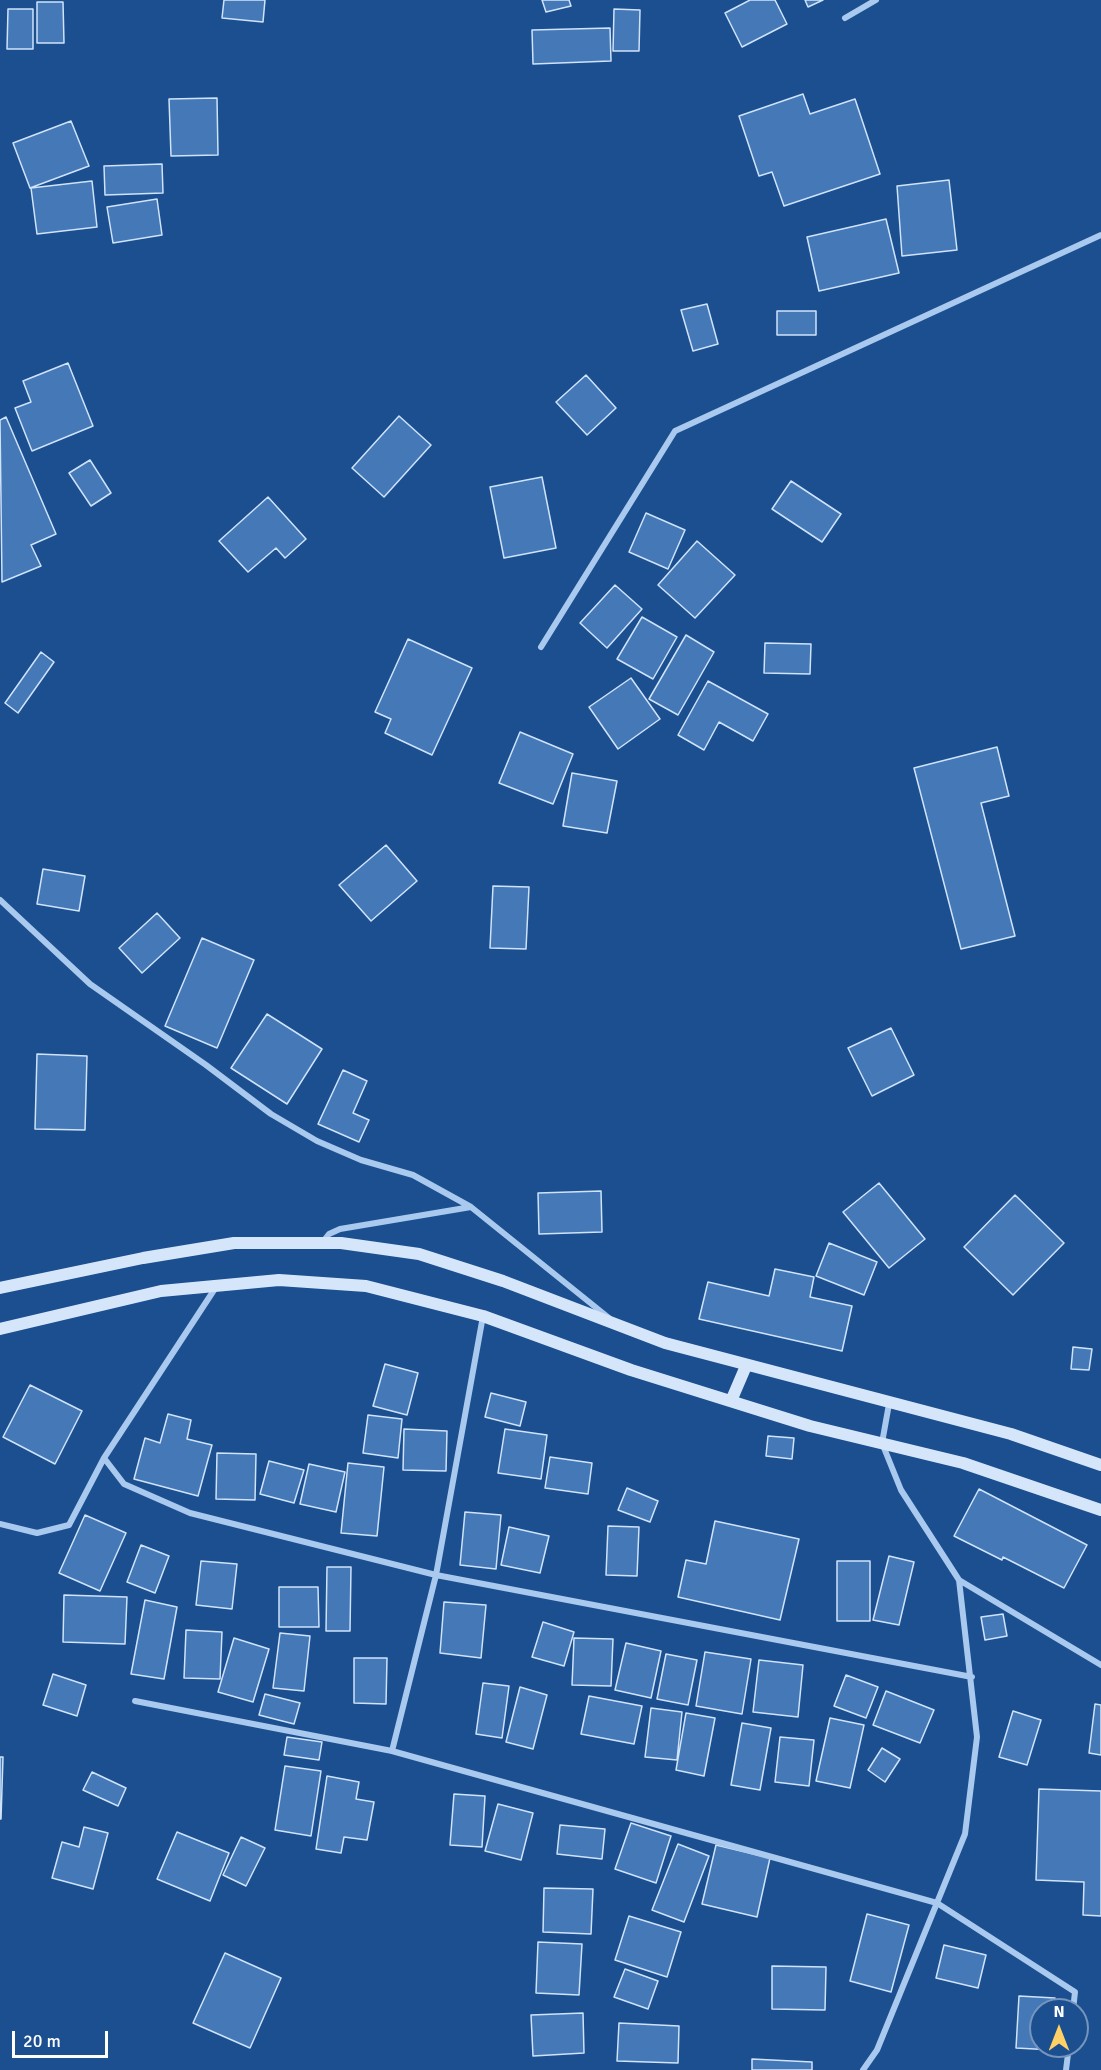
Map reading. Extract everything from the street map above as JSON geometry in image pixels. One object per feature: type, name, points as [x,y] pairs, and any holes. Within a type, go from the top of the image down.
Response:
[{"type":"main road","points":[[0,1288],[142,1258],[234,1243],[341,1243],[419,1254],[503,1281],[665,1343],[889,1404],[1011,1434],[1101,1465]]},
{"type":"main road","points":[[0,1329],[161,1291],[279,1280],[366,1286],[483,1316],[631,1370],[810,1426],[963,1463],[1101,1510]]},
{"type":"main road","points":[[731,1401],[746,1366]]},
{"type":"street","points":[[845,18],[876,0]]},
{"type":"street","points":[[542,647],[675,431],[1101,235]]},
{"type":"street","points":[[0,900],[90,984],[206,1065],[271,1114],[316,1141],[361,1160],[413,1175],[471,1207],[617,1324]]},
{"type":"street","points":[[321,1243],[329,1234],[340,1229],[471,1207]]},
{"type":"street","points":[[0,1524],[37,1533],[69,1525],[104,1458],[217,1286]]},
{"type":"street","points":[[392,1751],[436,1575],[483,1316]]},
{"type":"street","points":[[862,2070],[876,2050],[965,1834],[977,1737],[972,1677],[959,1580],[901,1490],[882,1443],[889,1404]]},
{"type":"street","points":[[104,1458],[124,1484],[190,1513],[436,1575],[972,1677]]},
{"type":"street","points":[[959,1580],[1101,1665]]},
{"type":"street","points":[[135,1701],[392,1751],[937,1903],[1076,1992],[1075,1998]]},
{"type":"building","points":[[224,0],[265,0],[263,22],[222,18]]},
{"type":"building","points":[[542,0],[569,0],[571,6],[546,12]]},
{"type":"building","points":[[750,0],[775,0],[787,24],[742,47],[725,13]]},
{"type":"building","points":[[805,0],[823,0],[808,7]]},
{"type":"building","points":[[37,2],[63,2],[64,43],[37,43]]},
{"type":"building","points":[[8,9],[33,9],[33,49],[7,49]]},
{"type":"building","points":[[614,9],[640,10],[639,51],[613,51]]},
{"type":"building","points":[[610,28],[611,61],[533,64],[532,30]]},
{"type":"building","points":[[803,94],[810,114],[855,99],[880,174],[784,206],[772,172],[759,176],[739,116]]},
{"type":"building","points":[[217,98],[218,155],[171,156],[169,99]]},
{"type":"building","points":[[71,121],[89,166],[30,188],[13,143]]},
{"type":"building","points":[[162,164],[163,193],[105,195],[104,166]]},
{"type":"building","points":[[949,180],[957,250],[902,256],[897,186]]},
{"type":"building","points":[[92,181],[97,227],[37,234],[31,188]]},
{"type":"building","points":[[157,199],[162,235],[113,243],[107,207]]},
{"type":"building","points":[[886,219],[899,273],[819,291],[807,237]]},
{"type":"building","points":[[707,304],[718,344],[693,351],[681,310]]},
{"type":"building","points":[[777,311],[816,311],[816,335],[777,335]]},
{"type":"building","points":[[68,363],[93,426],[32,451],[15,408],[31,402],[23,381]]},
{"type":"building","points":[[586,375],[616,408],[587,435],[556,402]]},
{"type":"building","points":[[399,416],[431,445],[384,497],[352,468]]},
{"type":"building","points":[[6,417],[56,534],[31,545],[41,566],[2,582],[0,420]]},
{"type":"building","points":[[90,460],[111,493],[91,506],[69,473]]},
{"type":"building","points":[[542,477],[556,548],[504,558],[490,487]]},
{"type":"building","points":[[791,481],[841,514],[822,542],[772,509]]},
{"type":"building","points":[[268,497],[306,539],[285,558],[276,548],[248,572],[219,541]]},
{"type":"building","points":[[646,513],[685,530],[668,569],[629,552]]},
{"type":"building","points":[[697,541],[735,575],[695,618],[658,585]]},
{"type":"building","points":[[615,585],[642,609],[607,648],[580,623]]},
{"type":"building","points":[[642,617],[677,637],[653,679],[617,659]]},
{"type":"building","points":[[686,635],[714,652],[678,715],[649,699]]},
{"type":"building","points":[[408,639],[472,668],[432,755],[385,733],[391,719],[375,712]]},
{"type":"building","points":[[765,643],[811,644],[810,674],[764,673]]},
{"type":"building","points":[[41,652],[54,662],[18,713],[5,703]]},
{"type":"building","points":[[631,678],[660,719],[618,749],[589,707]]},
{"type":"building","points":[[708,681],[768,714],[753,741],[719,722],[704,750],[678,735]]},
{"type":"building","points":[[520,732],[573,754],[553,804],[499,783]]},
{"type":"building","points":[[997,747],[1009,796],[981,803],[1015,936],[961,949],[914,768]]},
{"type":"building","points":[[572,773],[617,781],[607,833],[563,826]]},
{"type":"building","points":[[386,845],[417,881],[371,921],[339,885]]},
{"type":"building","points":[[43,869],[85,876],[79,911],[37,904]]},
{"type":"building","points":[[493,886],[529,887],[526,949],[490,948]]},
{"type":"building","points":[[157,913],[180,938],[142,973],[119,948]]},
{"type":"building","points":[[202,938],[254,960],[217,1048],[165,1026]]},
{"type":"building","points":[[267,1014],[322,1049],[287,1104],[231,1068]]},
{"type":"building","points":[[891,1028],[914,1075],[872,1096],[848,1048]]},
{"type":"building","points":[[37,1054],[87,1056],[85,1130],[35,1129]]},
{"type":"building","points":[[343,1070],[367,1081],[353,1113],[369,1120],[359,1142],[318,1124]]},
{"type":"building","points":[[879,1183],[925,1239],[889,1268],[843,1212]]},
{"type":"building","points":[[601,1191],[602,1232],[539,1234],[538,1193]]},
{"type":"building","points":[[1015,1195],[1064,1243],[1013,1295],[964,1247]]},
{"type":"building","points":[[829,1243],[877,1262],[864,1295],[816,1276]]},
{"type":"building","points":[[775,1269],[814,1277],[810,1297],[852,1306],[842,1351],[699,1319],[708,1282],[769,1296]]},
{"type":"building","points":[[1073,1347],[1092,1349],[1089,1370],[1071,1369]]},
{"type":"building","points":[[385,1364],[418,1373],[407,1415],[373,1406]]},
{"type":"building","points":[[30,1385],[82,1411],[55,1464],[3,1437]]},
{"type":"building","points":[[491,1393],[526,1402],[520,1426],[485,1417]]},
{"type":"building","points":[[168,1414],[191,1420],[187,1439],[212,1445],[198,1496],[134,1479],[145,1438],[160,1443]]},
{"type":"building","points":[[368,1415],[402,1419],[398,1458],[363,1453]]},
{"type":"building","points":[[404,1429],[447,1431],[446,1471],[403,1470]]},
{"type":"building","points":[[505,1429],[547,1435],[541,1479],[498,1473]]},
{"type":"building","points":[[768,1436],[794,1438],[792,1459],[766,1456]]},
{"type":"building","points":[[217,1453],[256,1454],[255,1500],[216,1499]]},
{"type":"building","points":[[550,1457],[592,1463],[588,1494],[545,1488]]},
{"type":"building","points":[[269,1461],[304,1470],[294,1503],[260,1494]]},
{"type":"building","points":[[348,1463],[384,1467],[377,1536],[341,1533]]},
{"type":"building","points":[[309,1464],[345,1472],[336,1512],[300,1504]]},
{"type":"building","points":[[627,1488],[658,1501],[650,1522],[618,1510]]},
{"type":"building","points":[[979,1489],[1087,1545],[1064,1588],[1003,1557],[1002,1560],[954,1536]]},
{"type":"building","points":[[465,1512],[501,1515],[496,1569],[460,1565]]},
{"type":"building","points":[[85,1515],[126,1533],[100,1591],[59,1573]]},
{"type":"building","points":[[715,1521],[799,1539],[780,1620],[678,1597],[686,1560],[706,1564]]},
{"type":"building","points":[[608,1526],[639,1527],[637,1576],[606,1575]]},
{"type":"building","points":[[509,1527],[549,1536],[540,1573],[501,1565]]},
{"type":"building","points":[[141,1545],[169,1556],[155,1593],[127,1582]]},
{"type":"building","points":[[889,1556],[914,1562],[899,1625],[873,1620]]},
{"type":"building","points":[[201,1561],[237,1564],[232,1609],[196,1605]]},
{"type":"building","points":[[837,1561],[870,1561],[870,1621],[837,1621]]},
{"type":"building","points":[[327,1567],[351,1567],[350,1631],[326,1631]]},
{"type":"building","points":[[279,1587],[318,1587],[319,1627],[279,1627]]},
{"type":"building","points":[[64,1595],[127,1597],[125,1644],[63,1642]]},
{"type":"building","points":[[145,1600],[177,1607],[164,1679],[131,1674]]},
{"type":"building","points":[[444,1602],[486,1605],[481,1658],[440,1653]]},
{"type":"building","points":[[1003,1614],[1007,1636],[985,1640],[981,1617]]},
{"type":"building","points":[[543,1622],[574,1632],[564,1666],[532,1657]]},
{"type":"building","points":[[186,1630],[222,1632],[220,1679],[184,1678]]},
{"type":"building","points":[[280,1633],[310,1636],[304,1691],[273,1688]]},
{"type":"building","points":[[234,1638],[269,1649],[253,1702],[218,1692]]},
{"type":"building","points":[[574,1638],[613,1639],[611,1686],[572,1685]]},
{"type":"building","points":[[626,1643],[661,1651],[651,1698],[615,1690]]},
{"type":"building","points":[[705,1652],[751,1659],[742,1714],[696,1706]]},
{"type":"building","points":[[666,1654],[697,1660],[688,1705],[657,1699]]},
{"type":"building","points":[[354,1658],[387,1658],[386,1704],[354,1703]]},
{"type":"building","points":[[759,1660],[803,1665],[798,1717],[753,1712]]},
{"type":"building","points":[[53,1674],[86,1685],[77,1716],[43,1705]]},
{"type":"building","points":[[846,1675],[878,1687],[866,1718],[834,1706]]},
{"type":"building","points":[[483,1683],[509,1686],[502,1738],[476,1734]]},
{"type":"building","points":[[520,1687],[547,1695],[533,1749],[506,1742]]},
{"type":"building","points":[[886,1691],[934,1710],[920,1743],[873,1725]]},
{"type":"building","points":[[265,1694],[300,1703],[294,1724],[259,1715]]},
{"type":"building","points":[[589,1696],[642,1706],[634,1744],[581,1734]]},
{"type":"building","points":[[1095,1704],[1101,1705],[1101,1755],[1089,1753]]},
{"type":"building","points":[[651,1708],[682,1712],[677,1760],[645,1757]]},
{"type":"building","points":[[1013,1711],[1041,1720],[1027,1765],[999,1757]]},
{"type":"building","points":[[686,1713],[715,1718],[704,1776],[676,1770]]},
{"type":"building","points":[[830,1718],[864,1725],[850,1788],[816,1781]]},
{"type":"building","points":[[742,1723],[771,1728],[760,1790],[731,1785]]},
{"type":"building","points":[[287,1737],[322,1742],[319,1760],[284,1755]]},
{"type":"building","points":[[780,1737],[814,1740],[809,1786],[775,1782]]},
{"type":"building","points":[[882,1748],[900,1759],[885,1782],[868,1770]]},
{"type":"building","points":[[0,1757],[3,1757],[1,1819],[0,1819]]},
{"type":"building","points":[[285,1766],[321,1771],[311,1836],[275,1830]]},
{"type":"building","points":[[92,1772],[126,1788],[118,1806],[83,1790]]},
{"type":"building","points":[[327,1776],[359,1782],[356,1799],[374,1802],[367,1840],[344,1837],[341,1853],[316,1849]]},
{"type":"building","points":[[1039,1789],[1101,1791],[1101,1916],[1083,1915],[1084,1882],[1036,1880]]},
{"type":"building","points":[[454,1794],[485,1796],[482,1847],[450,1845]]},
{"type":"building","points":[[498,1804],[533,1813],[521,1860],[485,1851]]},
{"type":"building","points":[[631,1823],[671,1836],[656,1883],[615,1869]]},
{"type":"building","points":[[560,1825],[605,1829],[602,1859],[557,1854]]},
{"type":"building","points":[[84,1827],[108,1833],[93,1889],[52,1878],[62,1842],[79,1847]]},
{"type":"building","points":[[177,1832],[229,1853],[210,1901],[157,1879]]},
{"type":"building","points":[[241,1837],[265,1848],[246,1886],[223,1875]]},
{"type":"building","points":[[678,1844],[709,1856],[684,1922],[652,1910]]},
{"type":"building","points":[[716,1845],[770,1858],[757,1917],[702,1904]]},
{"type":"building","points":[[544,1888],[593,1889],[591,1934],[543,1932]]},
{"type":"building","points":[[867,1914],[909,1925],[891,1992],[850,1981]]},
{"type":"building","points":[[629,1916],[681,1932],[667,1977],[615,1960]]},
{"type":"building","points":[[538,1942],[582,1944],[579,1995],[536,1993]]},
{"type":"building","points":[[944,1945],[986,1955],[978,1988],[936,1978]]},
{"type":"building","points":[[225,1953],[281,1978],[250,2048],[193,2023]]},
{"type":"building","points":[[772,1966],[826,1967],[825,2010],[772,2009]]},
{"type":"building","points":[[625,1969],[658,1981],[648,2009],[614,1997]]},
{"type":"building","points":[[1019,1996],[1055,1998],[1029,1998],[1029,2049],[1016,2048]]},
{"type":"building","points":[[583,2013],[584,2053],[533,2056],[531,2015]]},
{"type":"building","points":[[619,2023],[679,2026],[678,2063],[617,2061]]},
{"type":"building","points":[[752,2059],[812,2062],[812,2070],[752,2070]]}]
